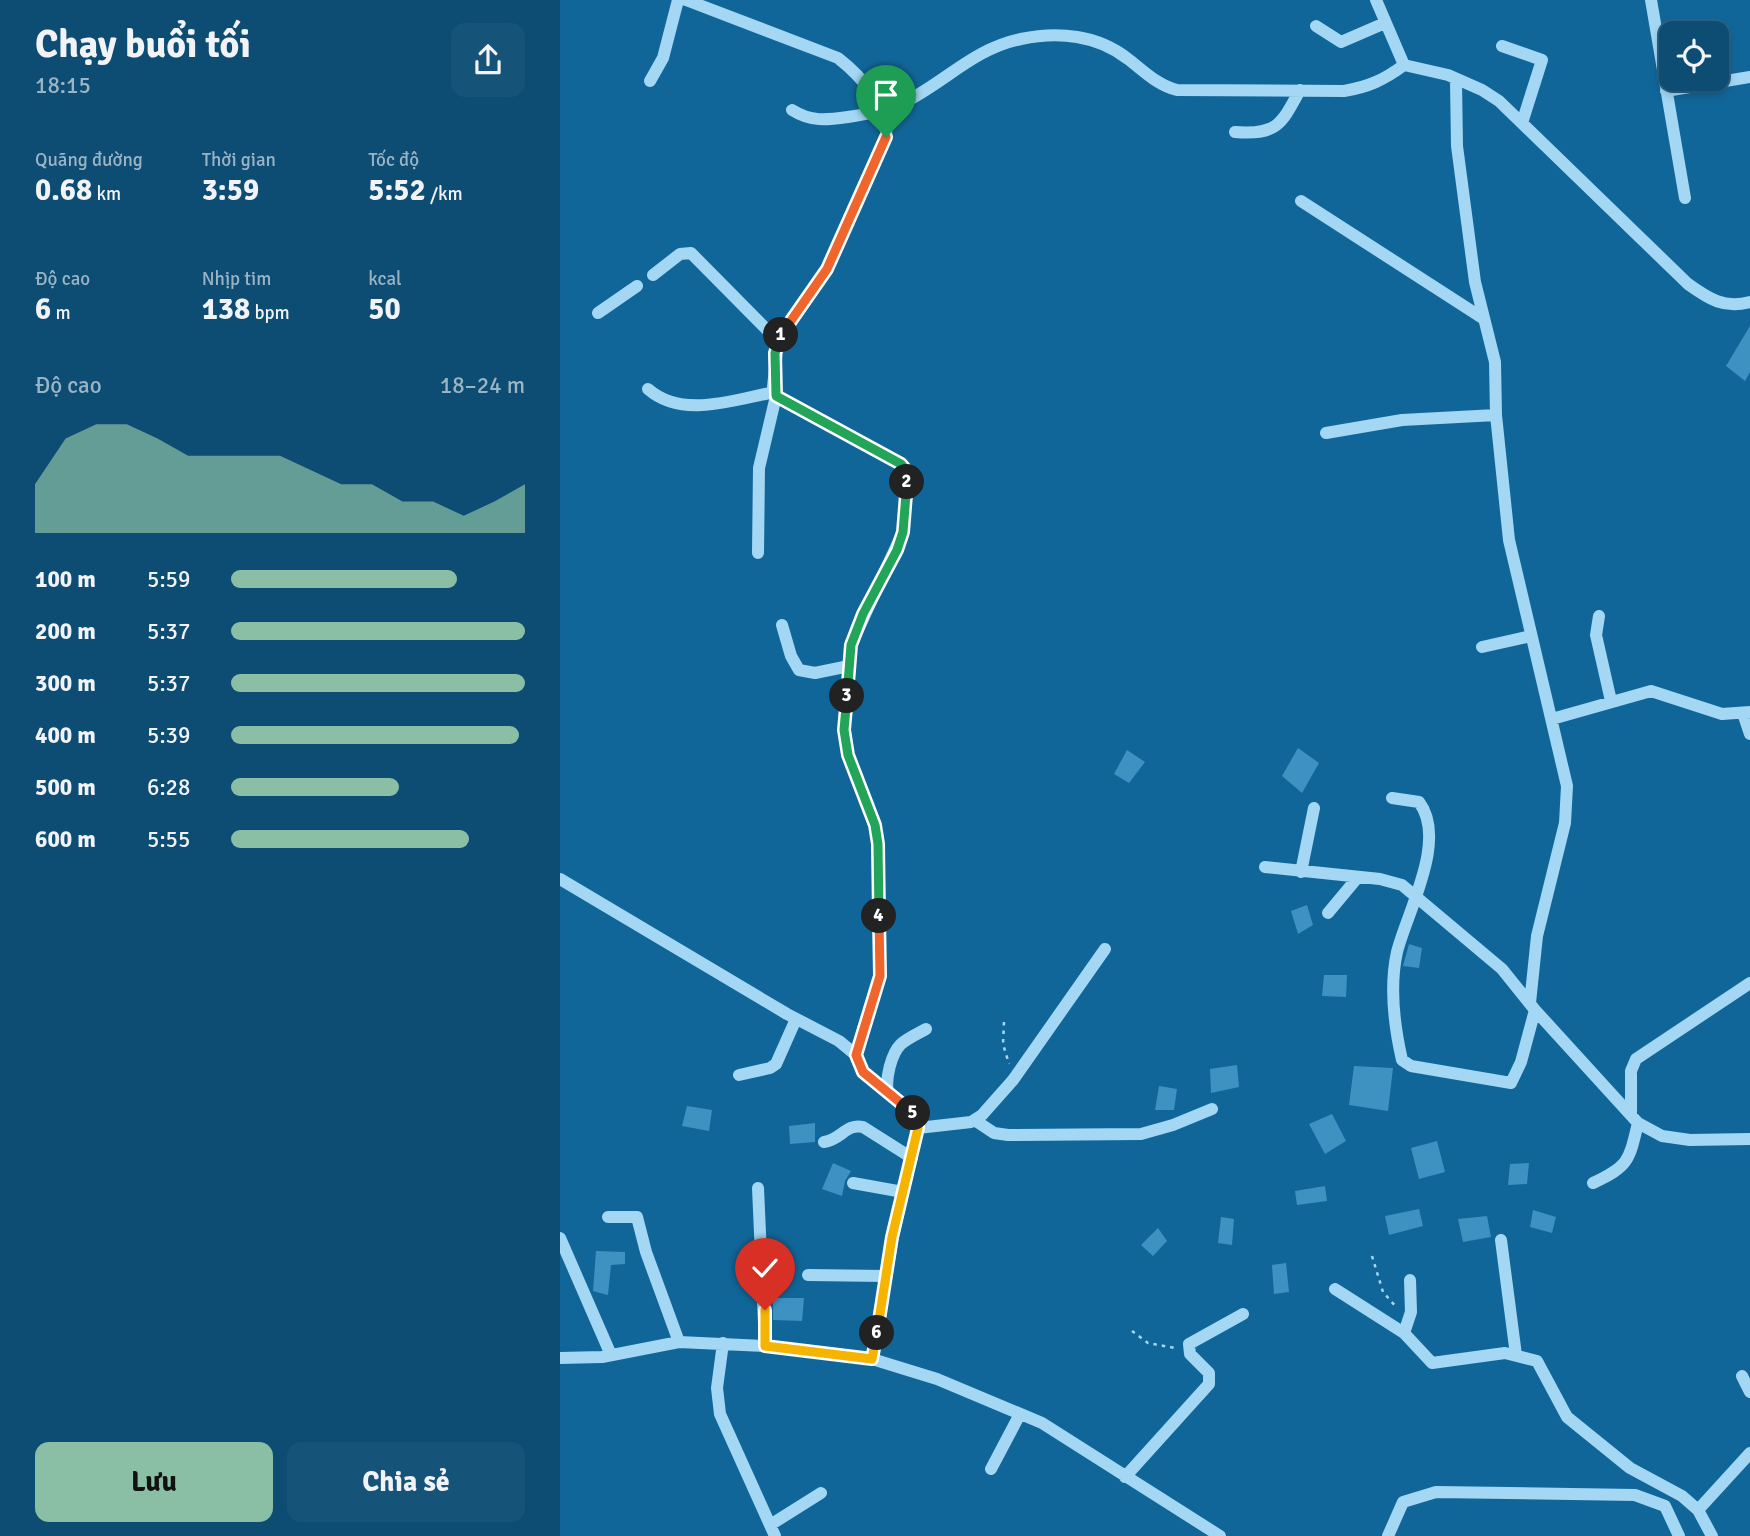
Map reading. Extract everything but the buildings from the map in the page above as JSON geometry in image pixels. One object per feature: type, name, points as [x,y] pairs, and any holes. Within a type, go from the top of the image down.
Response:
[{"type":"street","points":[[650,81],[663,58],[678,0]]},
{"type":"street","points":[[686,0],[838,58],[852,69],[884,111],[887,123],[886,137],[827,269],[778,341],[775,394],[759,468],[758,553]]},
{"type":"street","points":[[1376,0],[1404,65]]},
{"type":"street","points":[[1651,0],[1685,198]]},
{"type":"street","points":[[1315,26],[1341,42],[1385,23]]},
{"type":"street","points":[[792,110],[816,121],[884,111],[915,97],[996,46],[1022,38],[1058,35],[1083,38],[1105,45],[1159,83],[1177,90],[1366,87],[1383,80],[1404,65],[1453,77],[1482,90],[1522,122],[1688,284],[1712,301],[1730,305],[1750,302]]},
{"type":"street","points":[[1502,46],[1542,60],[1522,122]]},
{"type":"street","points":[[1392,798],[1419,802],[1428,819],[1425,870],[1397,953],[1392,988],[1402,1060],[1411,1066],[1511,1083],[1521,1062],[1532,1006],[1537,936],[1568,800],[1552,719],[1509,540],[1496,415],[1495,362],[1475,282],[1457,146],[1456,82],[1453,77]]},
{"type":"street","points":[[1667,92],[1750,77]]},
{"type":"street","points":[[1235,132],[1262,134],[1272,130],[1284,120],[1300,90]]},
{"type":"street","points":[[1301,201],[1484,319]]},
{"type":"street","points":[[653,275],[680,254],[691,253],[778,341]]},
{"type":"street","points":[[598,313],[638,286]]},
{"type":"street","points":[[648,389],[660,399],[676,404],[716,403],[775,394],[906,470],[903,532],[855,632],[849,666],[844,730],[848,755],[875,825],[878,844],[880,976],[856,1055]]},
{"type":"street","points":[[1326,433],[1402,420],[1496,415]]},
{"type":"street","points":[[1599,616],[1596,635],[1611,701]]},
{"type":"street","points":[[782,625],[791,656],[799,670],[815,673],[849,666]]},
{"type":"street","points":[[1482,647],[1531,636]]},
{"type":"street","points":[[1552,719],[1651,691],[1722,714],[1747,713],[1750,734]]},
{"type":"street","points":[[1301,872],[1314,808]]},
{"type":"street","points":[[1265,867],[1358,877],[1402,885],[1502,969],[1634,1119],[1662,1136],[1689,1140],[1750,1139]]},
{"type":"street","points":[[1328,913],[1358,877]]},
{"type":"street","points":[[560,879],[796,1019],[839,1041],[856,1055],[863,1072],[918,1119],[912,1158],[884,1276],[872,1359]]},
{"type":"street","points":[[976,1121],[1013,1080],[1105,948]]},
{"type":"street","points":[[1593,1183],[1622,1169],[1628,1161],[1634,1119],[1631,1071],[1636,1059],[1750,983]]},
{"type":"street","points":[[739,1075],[770,1068],[776,1064],[796,1019]]},
{"type":"street","points":[[888,1093],[886,1084],[895,1054],[901,1044],[926,1029]]},
{"type":"street","points":[[918,1128],[976,1121],[994,1133],[1008,1135],[1141,1134],[1173,1125],[1212,1109]]},
{"type":"street","points":[[824,1142],[835,1141],[849,1126],[855,1125],[863,1127],[912,1158]]},
{"type":"street","points":[[853,1182],[903,1192]]},
{"type":"street","points":[[758,1188],[765,1346]]},
{"type":"street","points":[[608,1217],[637,1217],[646,1252],[679,1342]]},
{"type":"street","points":[[560,1238],[611,1355]]},
{"type":"street","points":[[1501,1240],[1516,1355]]},
{"type":"street","points":[[808,1275],[884,1276]]},
{"type":"street","points":[[1406,1327],[1410,1280]]},
{"type":"street","points":[[1335,1289],[1406,1327],[1427,1359],[1437,1364],[1460,1357],[1516,1355],[1537,1361],[1567,1416],[1630,1468],[1682,1496],[1698,1510],[1712,1536]]},
{"type":"street","points":[[1125,1477],[1209,1384],[1209,1373],[1188,1350],[1194,1339],[1243,1314]]},
{"type":"street","points":[[560,1357],[574,1359],[611,1355],[679,1342],[765,1346],[872,1359],[937,1380],[1042,1423],[1210,1534]]},
{"type":"street","points":[[723,1343],[717,1388],[720,1414],[773,1530],[821,1493]]},
{"type":"street","points":[[1742,1376],[1750,1392]]},
{"type":"street","points":[[991,1469],[1020,1414]]},
{"type":"street","points":[[1698,1510],[1750,1453]]},
{"type":"street","points":[[1388,1536],[1403,1502],[1436,1492],[1635,1495],[1665,1506],[1679,1536]]},
{"type":"path","points":[[1004,1021],[1003,1044],[1013,1080]]},
{"type":"path","points":[[1372,1256],[1383,1292],[1406,1327]]},
{"type":"path","points":[[1132,1331],[1148,1343],[1188,1350]]},
{"type":"route","points":[[765,1310],[765,1346],[872,1359],[884,1276],[918,1128],[918,1119],[863,1072],[856,1055],[880,976],[878,844],[875,825],[848,755],[844,730],[851,645],[903,532],[906,470],[901,464],[783,403],[776,396],[773,387],[778,341],[827,269],[886,137]]}]
